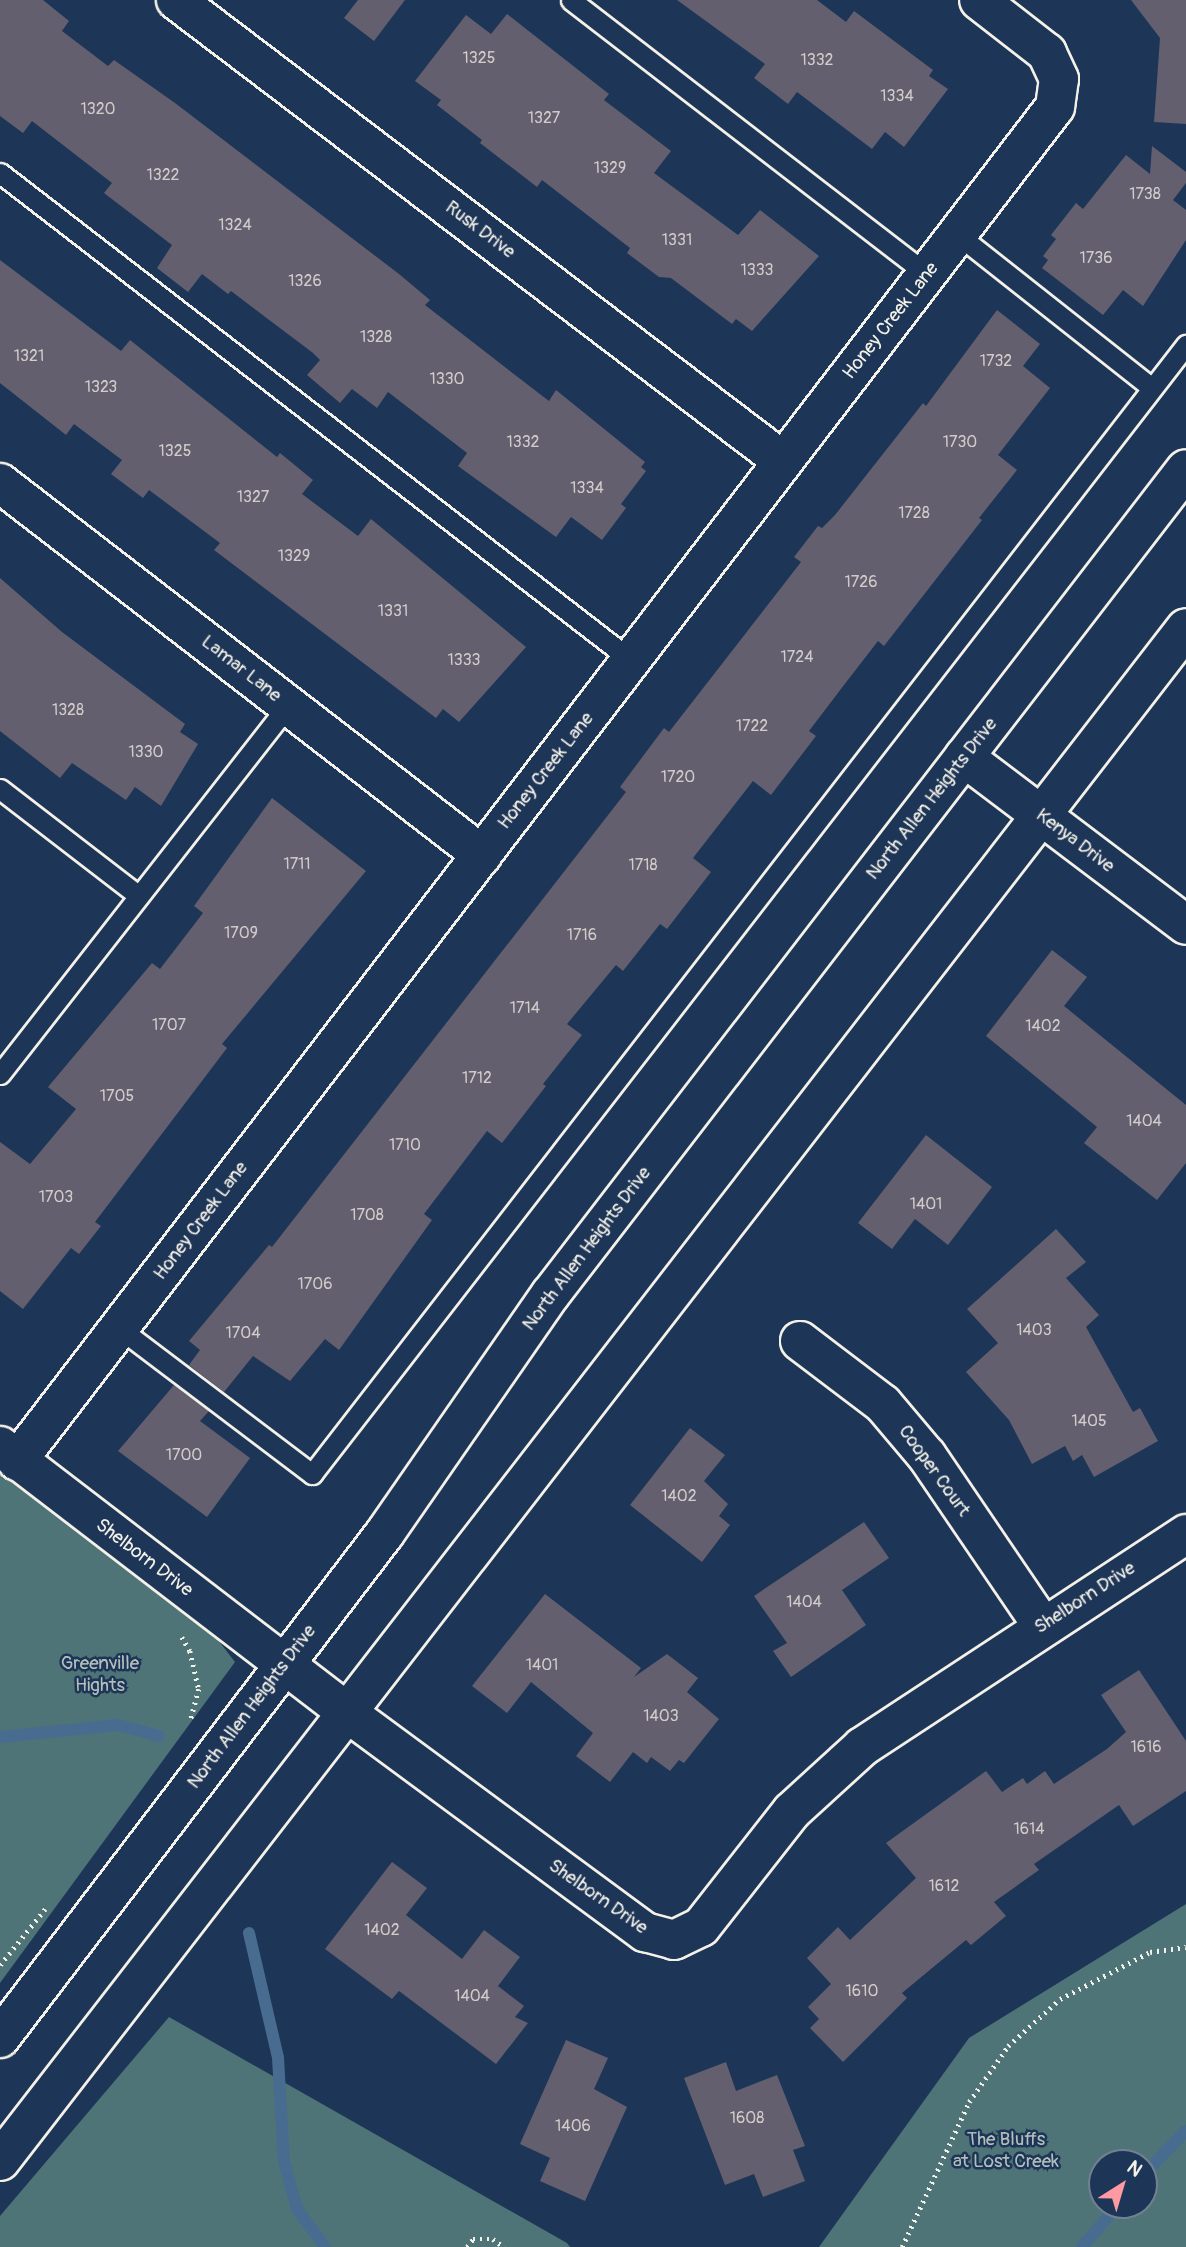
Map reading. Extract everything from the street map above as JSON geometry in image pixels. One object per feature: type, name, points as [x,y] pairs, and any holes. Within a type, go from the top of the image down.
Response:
[{"type":"street","name":"Rusk Drive","points":[[176,0],[783,461]]},
{"type":"street","name":"Honey Creek Lane","points":[[8,1453],[119,1328],[1055,107],[1058,76],[1047,53],[979,0]]},
{"type":"street","name":"North Allen Heights Drive","points":[[0,2038],[385,1533],[550,1295],[1186,470]]},
{"type":"street","name":"Lamar Lane","points":[[0,482],[482,855]]},
{"type":"street","points":[[0,2161],[349,1714],[1186,628]]},
{"type":"street","name":"Kenya Drive","points":[[964,757],[1186,925]]},
{"type":"street","name":"Cooper Court","points":[[800,1341],[883,1404],[927,1456],[1042,1625]]},
{"type":"street","name":"Shelborn Drive","points":[[8,1453],[349,1714],[645,1932],[674,1940],[701,1927],[792,1811],[862,1747],[1042,1625],[1186,1534]]},
{"type":"lane","points":[[571,0],[927,274]]},
{"type":"lane","points":[[0,173],[631,660]]},
{"type":"lane","points":[[957,234],[1153,388]]},
{"type":"lane","points":[[119,1328],[312,1474],[1186,345]]},
{"type":"lane","points":[[0,1074],[288,705]]},
{"type":"lane","points":[[0,789],[139,896]]},
{"type":"path","points":[[178,1629],[190,1651],[199,1689],[190,1722]]},
{"type":"path","points":[[0,1965],[51,1901]]},
{"type":"path","points":[[902,2247],[969,2102],[1008,2046],[1060,1999],[1150,1952],[1186,1947]]},
{"type":"path","points":[[467,2247],[473,2239],[493,2239],[504,2247]]},
{"type":"green space","name":"Greenville Hights","points":[[0,1470],[218,1640],[235,1662],[0,1983]]},
{"type":"green space","name":"The Bluffs at Lost Creek","points":[[1186,1904],[1186,2247],[819,2247],[969,2038]]},
{"type":"green space","points":[[169,2017],[570,2247],[0,2247],[0,2216]]},
{"type":"building","points":[[0,0],[43,0],[69,21],[62,31],[108,66],[114,60],[175,103],[399,274],[430,300],[425,305],[549,401],[556,390],[645,462],[641,467],[646,471],[621,504],[626,508],[602,540],[571,517],[556,537],[458,466],[467,453],[388,392],[377,408],[352,389],[340,403],[307,375],[320,360],[231,291],[228,294],[202,274],[188,292],[157,268],[172,245],[104,193],[112,183],[32,121],[23,133],[0,116]]},
{"type":"building","points":[[358,0],[405,0],[374,41],[344,18]]},
{"type":"building","points":[[677,0],[817,0],[846,22],[854,11],[933,70],[929,76],[948,89],[904,147],[885,132],[872,149],[797,92],[788,104],[754,78],[765,64]]},
{"type":"building","points":[[1131,0],[1186,0],[1186,124],[1154,122],[1160,38]]},
{"type":"building","points":[[507,14],[609,94],[604,100],[671,151],[654,173],[738,235],[760,210],[819,256],[752,331],[736,319],[732,324],[671,278],[659,277],[627,253],[630,248],[542,180],[537,187],[480,143],[482,140],[437,105],[441,100],[415,81],[466,15],[491,34]]},
{"type":"building","points":[[1152,146],[1186,172],[1186,183],[1173,200],[1186,210],[1186,240],[1143,306],[1123,290],[1103,315],[1042,268],[1048,260],[1043,256],[1056,239],[1051,235],[1076,203],[1083,209],[1126,155],[1150,174]]},
{"type":"building","points":[[0,260],[121,351],[130,340],[277,457],[280,453],[313,480],[302,494],[358,536],[371,519],[526,647],[459,722],[443,709],[436,718],[214,550],[220,543],[149,490],[143,498],[111,474],[122,460],[74,424],[66,435],[0,383]]},
{"type":"building","points":[[997,310],[1040,344],[1023,366],[1050,388],[998,455],[1017,470],[979,518],[982,520],[884,646],[878,641],[844,685],[809,731],[816,736],[771,795],[753,781],[693,858],[711,872],[667,929],[660,924],[623,971],[616,965],[567,1024],[582,1035],[543,1084],[546,1086],[502,1143],[487,1131],[424,1214],[432,1220],[339,1350],[325,1339],[290,1381],[253,1356],[224,1392],[189,1365],[200,1350],[189,1341],[269,1245],[272,1247],[626,792],[620,787],[664,728],[669,732],[801,562],[794,557],[818,526],[822,528],[835,515],[923,403],[926,406]]},
{"type":"building","points":[[0,578],[62,632],[185,724],[180,732],[198,744],[161,806],[135,787],[126,800],[72,763],[60,778],[0,731]]},
{"type":"building","points":[[272,798],[366,871],[222,1044],[227,1048],[95,1222],[101,1226],[79,1254],[71,1248],[23,1309],[0,1291],[0,1142],[30,1164],[76,1109],[48,1087],[152,963],[160,969],[203,913],[194,906]]},
{"type":"building","points":[[1052,950],[1087,977],[1064,1006],[1186,1105],[1186,1163],[1157,1200],[1084,1143],[1097,1127],[986,1036]]},
{"type":"building","points":[[926,1135],[992,1187],[948,1245],[915,1219],[892,1249],[858,1223]]},
{"type":"building","points":[[1056,1229],[1086,1262],[1066,1278],[1099,1315],[1086,1327],[1133,1412],[1140,1408],[1158,1441],[1094,1477],[1082,1455],[1073,1461],[1065,1446],[1032,1464],[1009,1420],[966,1372],[998,1343],[967,1309]]},
{"type":"building","points":[[174,1385],[209,1411],[200,1421],[250,1458],[207,1517],[118,1451]]},
{"type":"building","points":[[690,1428],[725,1455],[704,1481],[728,1504],[719,1516],[730,1525],[702,1562],[630,1505]]},
{"type":"building","points":[[864,1522],[889,1558],[842,1590],[866,1625],[791,1677],[773,1651],[787,1643],[754,1596]]},
{"type":"building","points":[[545,1594],[641,1668],[634,1677],[667,1654],[698,1678],[687,1692],[719,1719],[684,1763],[679,1760],[670,1771],[651,1757],[647,1763],[633,1752],[610,1782],[576,1756],[593,1733],[531,1682],[507,1713],[472,1686]]},
{"type":"building","points":[[1139,1670],[1186,1741],[1186,1791],[1133,1826],[1119,1805],[1034,1864],[1039,1870],[994,1902],[1006,1916],[971,1945],[966,1940],[902,1993],[907,1998],[843,2062],[810,2028],[819,2019],[808,2007],[831,1984],[807,1958],[838,1927],[850,1940],[916,1878],[886,1843],[986,1771],[1002,1792],[1023,1778],[1027,1784],[1045,1771],[1054,1784],[1107,1749],[1126,1732],[1101,1695]]},
{"type":"building","points":[[392,1862],[427,1888],[406,1915],[462,1959],[484,1930],[520,1957],[498,1986],[524,2006],[515,2017],[528,2023],[496,2064],[399,1991],[392,1999],[325,1949]]},
{"type":"building","points":[[566,2040],[608,2058],[594,2089],[627,2107],[585,2201],[540,2181],[550,2158],[520,2144]]},
{"type":"building","points":[[726,2062],[736,2091],[777,2075],[805,2146],[793,2150],[805,2181],[763,2197],[754,2174],[725,2185],[684,2078]]},
{"type":"waterway","points":[[0,1737],[118,1725],[159,1736]]},
{"type":"waterway","points":[[249,1933],[278,2058],[284,2161],[297,2209],[325,2247]]},
{"type":"waterway","points":[[1158,2160],[1186,2131]]},
{"type":"waterway","points":[[1082,2247],[1106,2219]]}]
